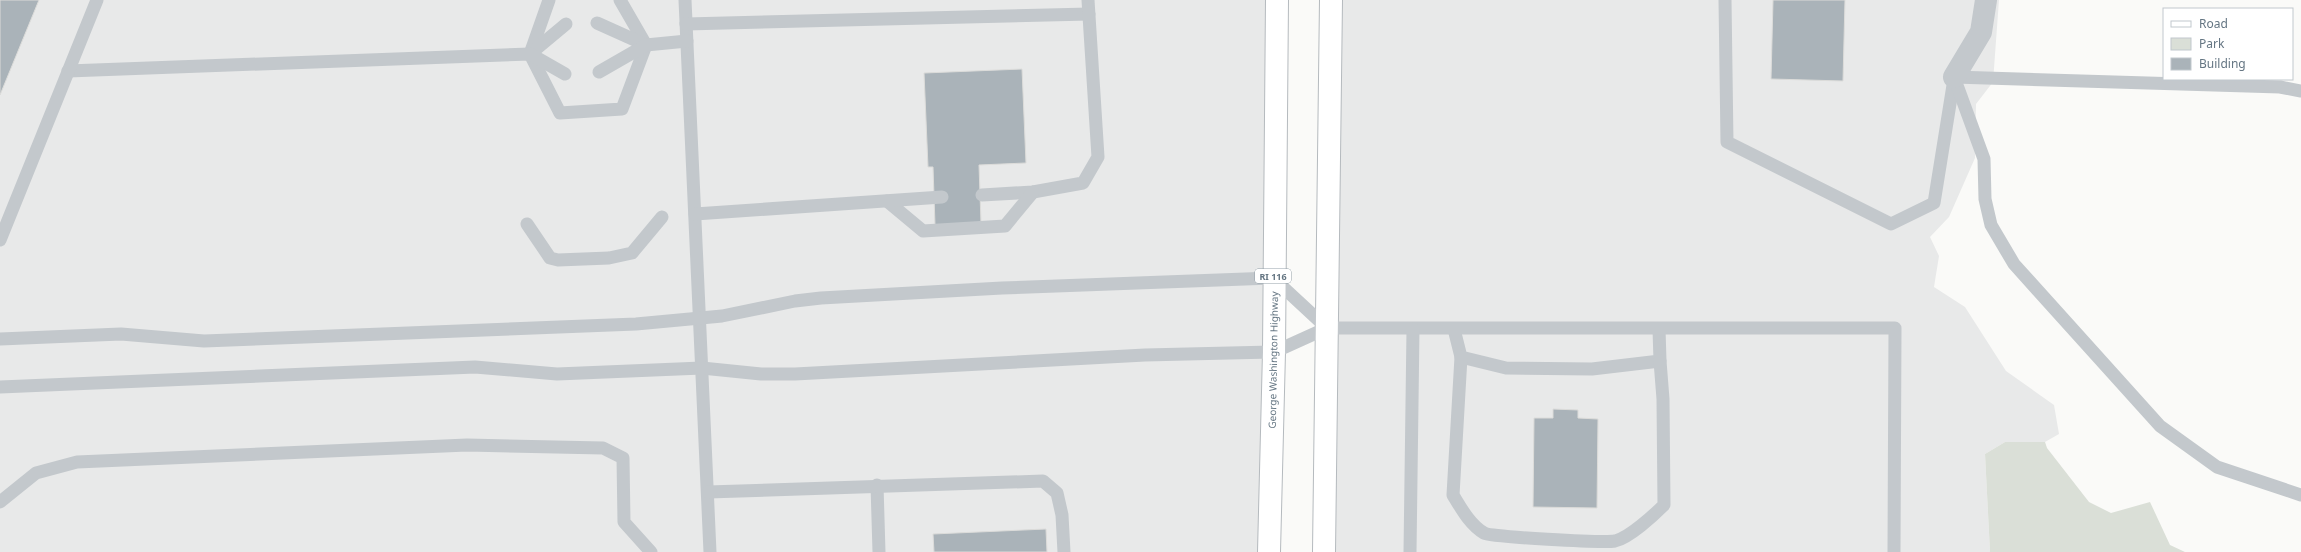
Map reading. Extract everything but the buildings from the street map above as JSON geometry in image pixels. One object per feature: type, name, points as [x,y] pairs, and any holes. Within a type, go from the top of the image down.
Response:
[{"type":"main road","name":"George Washington Highway","points":[[1269,552],[1274,352],[1273,278],[1277,0]]},
{"type":"main road","points":[[1324,552],[1331,0]]},
{"type":"street","points":[[1954,77],[1981,32],[1986,0]]},
{"type":"lane","points":[[0,240],[97,0]]},
{"type":"lane","points":[[549,0],[530,54],[560,113],[622,108],[646,45]]},
{"type":"lane","points":[[620,0],[646,45]]},
{"type":"lane","points":[[685,0],[710,552]]},
{"type":"lane","points":[[982,195],[1033,192],[1083,183],[1098,158],[1088,0]]},
{"type":"lane","points":[[1725,0],[1726,142],[1892,224],[1934,203],[1954,77]]},
{"type":"lane","points":[[686,24],[1089,14]]},
{"type":"lane","points":[[597,23],[646,45]]},
{"type":"lane","points":[[530,54],[566,24]]},
{"type":"lane","points":[[599,72],[646,45],[687,41]]},
{"type":"lane","points":[[68,71],[530,54],[565,74]]},
{"type":"lane","points":[[1954,77],[2280,88],[2301,91]]},
{"type":"lane","points":[[1954,77],[1984,159],[1986,198],[1991,225],[2014,264],[2160,426],[2217,467],[2301,496]]},
{"type":"lane","points":[[887,201],[923,231],[1005,226],[1033,192]]},
{"type":"lane","points":[[695,214],[942,197]]},
{"type":"lane","points":[[527,224],[550,258],[558,260],[609,258],[632,253],[662,217]]},
{"type":"lane","points":[[0,339],[121,334],[204,340],[636,324],[700,319],[821,298],[1002,288],[1273,278],[1327,328]]},
{"type":"lane","points":[[0,387],[474,368],[557,374],[702,368],[731,372],[788,374],[1145,355],[1274,352],[1327,328],[1895,328],[1894,552]]},
{"type":"lane","points":[[1454,329],[1461,357],[1453,495],[1465,515],[1484,533],[1588,542],[1616,540],[1645,522],[1664,505],[1663,399],[1659,328]]},
{"type":"lane","points":[[1410,552],[1413,329]]},
{"type":"lane","points":[[1461,357],[1506,368],[1592,368],[1660,361]]},
{"type":"lane","points":[[0,502],[36,473],[77,462],[467,446],[602,448],[623,458],[624,522],[650,552]]},
{"type":"lane","points":[[708,492],[877,485],[1043,481],[1057,493],[1062,514],[1064,552]]},
{"type":"lane","points":[[877,485],[879,552]]},
{"type":"shaded area","points":[[0,0],[1283,0],[1275,552],[0,552]]},
{"type":"shaded area","points":[[1342,0],[1999,0],[1993,82],[1976,104],[1975,158],[1949,217],[1930,237],[1939,256],[1934,287],[1965,307],[2006,371],[2054,405],[2059,434],[2045,442],[2005,442],[1985,454],[1990,552],[1333,552]]},
{"type":"green space","points":[[2005,442],[2045,442],[2047,448],[2089,502],[2111,513],[2150,502],[2170,545],[2185,552],[1990,552],[1985,454]]}]
